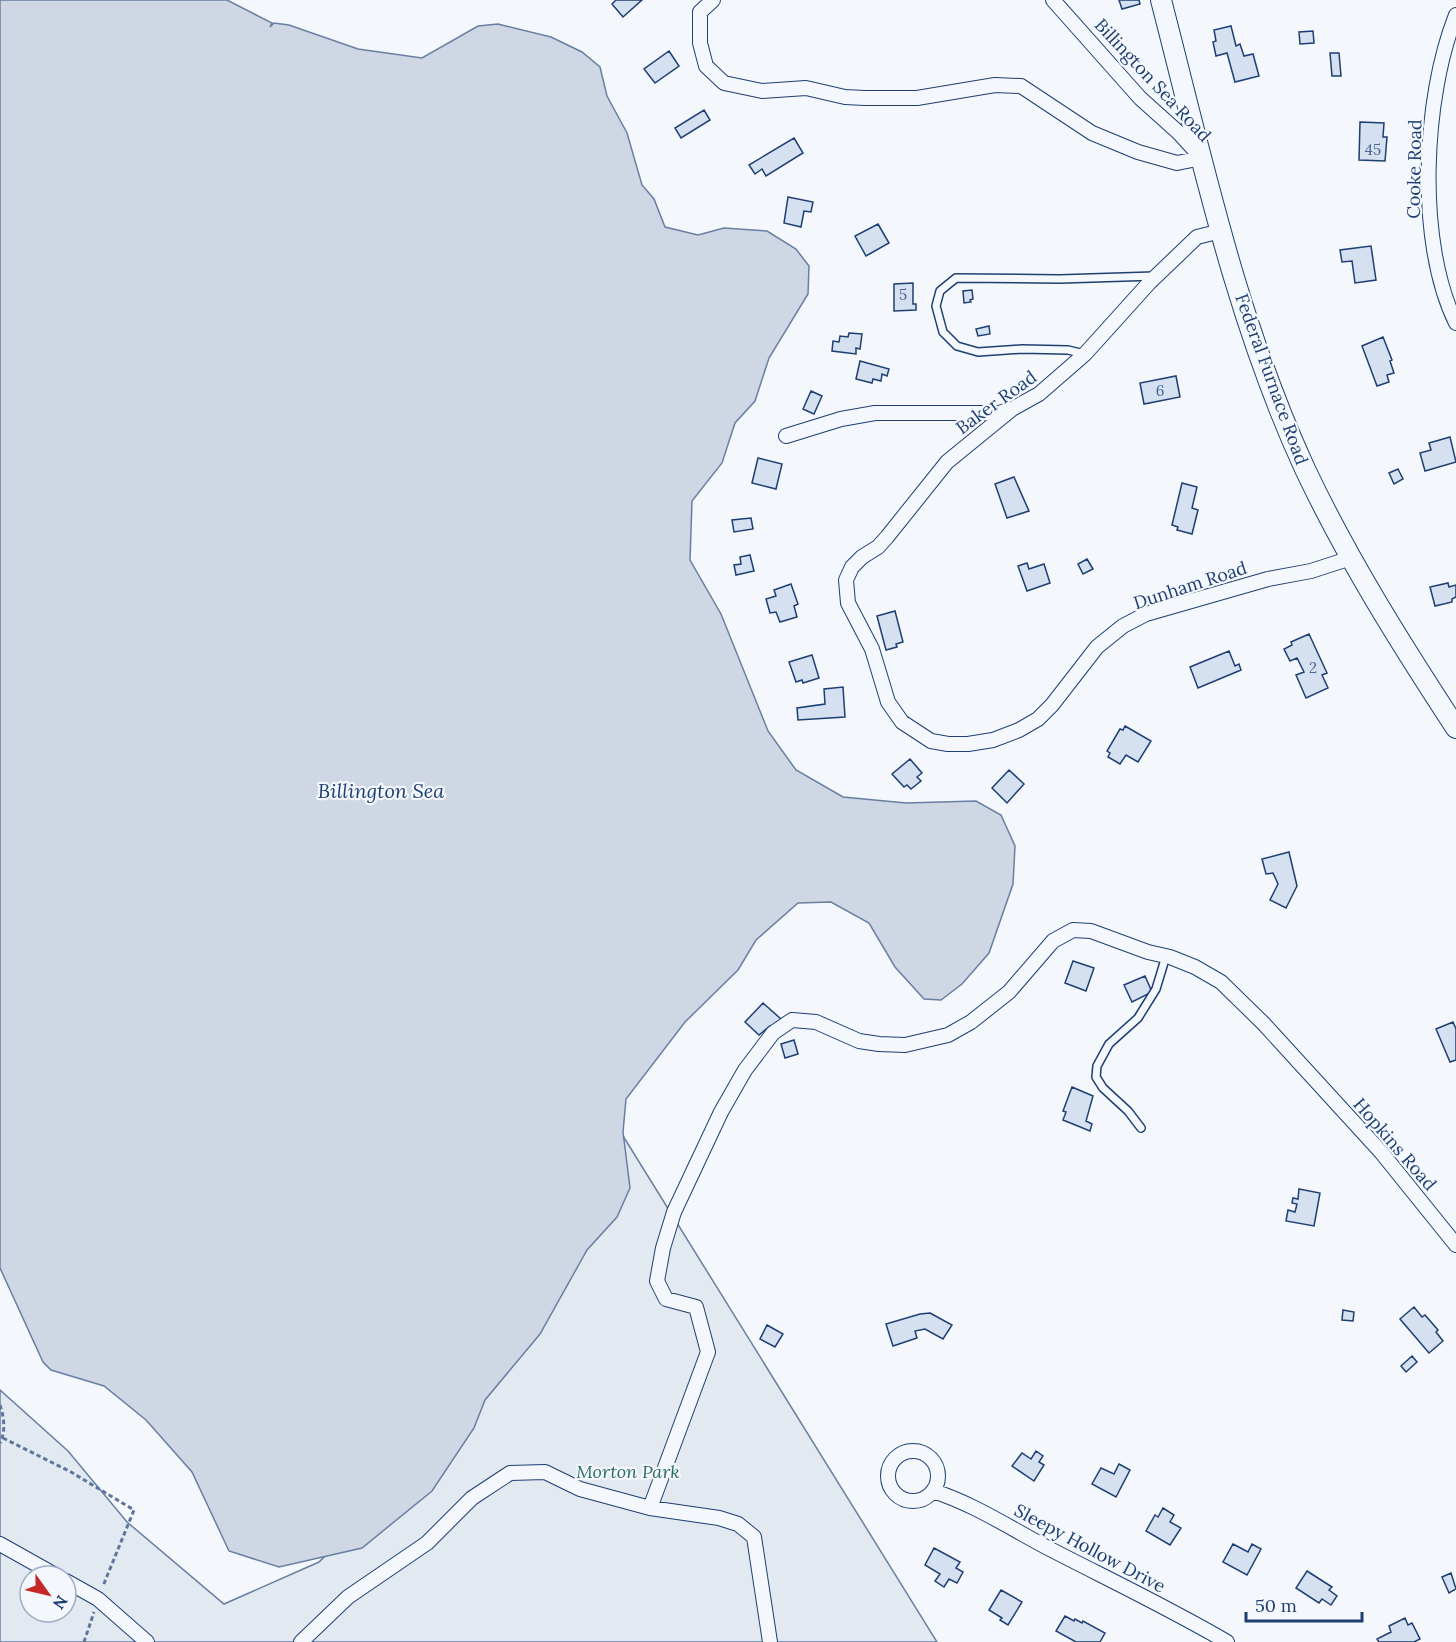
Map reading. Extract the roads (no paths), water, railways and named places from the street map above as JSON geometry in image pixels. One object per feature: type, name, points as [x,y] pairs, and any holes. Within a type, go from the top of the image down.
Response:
[{"type":"main road","name":"Federal Furnace Road","points":[[1161,0],[1221,231],[1267,374],[1304,467],[1382,612],[1456,728]]},
{"type":"street","points":[[713,0],[700,12],[700,43],[706,66],[724,83],[762,91],[806,88],[845,97],[917,98],[994,85],[1021,86],[1092,134],[1138,152],[1177,163],[1202,158]]},
{"type":"street","name":"Billington Sea Road","points":[[1053,0],[1140,98],[1179,133],[1202,158]]},
{"type":"street","name":"Cooke Road","points":[[1456,15],[1447,37],[1440,66],[1431,129],[1430,164],[1431,218],[1435,259],[1444,294],[1456,323]]},
{"type":"street","name":"Baker Road","points":[[863,631],[848,603],[846,580],[852,567],[862,557],[878,547],[947,462],[1012,409],[1039,394],[1085,354],[1156,276],[1197,237],[1221,231]]},
{"type":"street","points":[[786,436],[841,418],[875,413],[999,413],[1012,409]]},
{"type":"street","name":"Dunham Road","points":[[863,631],[872,649],[888,702],[902,722],[931,741],[968,744],[993,740],[1019,730],[1038,719],[1052,705],[1097,647],[1123,626],[1146,614],[1268,579],[1311,572],[1351,558]]},
{"type":"street","name":"Hopkins Road","points":[[650,1508],[708,1352],[696,1307],[666,1299],[657,1281],[663,1248],[674,1212],[721,1112],[745,1070],[773,1033],[792,1020],[816,1022],[859,1041],[905,1045],[948,1035],[970,1022],[1009,992],[1053,941],[1073,930],[1090,931],[1148,952],[1166,956],[1195,967],[1221,982],[1264,1024],[1381,1152],[1456,1245]]},
{"type":"street","points":[[302,1642],[348,1597],[427,1543],[472,1498],[510,1473],[545,1472],[580,1489],[650,1508],[719,1518],[738,1524],[754,1537],[770,1642]]},
{"type":"street","name":"Sleepy Hollow Drive","points":[[933,1491],[957,1498],[1048,1548],[1192,1621],[1227,1642]]},
{"type":"street","points":[[0,1544],[36,1564]]},
{"type":"street","points":[[78,1588],[98,1599],[147,1642]]},
{"type":"lane","points":[[1085,354],[1068,350],[978,351],[957,346],[943,332],[936,306],[940,291],[956,278],[1060,279],[1156,276]]},
{"type":"lane","points":[[1141,1128],[1128,1111],[1103,1088],[1096,1077],[1097,1066],[1109,1044],[1138,1018],[1156,989],[1166,956]]},
{"type":"water","name":"Billington Sea","points":[[0,0],[227,0],[272,23],[270,27],[274,23],[289,25],[358,49],[422,58],[478,26],[498,24],[551,37],[582,52],[600,67],[607,96],[627,133],[642,185],[654,199],[665,227],[698,235],[724,228],[767,231],[796,249],[809,266],[808,294],[769,358],[755,401],[735,423],[722,463],[692,501],[690,560],[721,614],[768,731],[796,770],[843,797],[906,803],[976,801],[1001,815],[1015,846],[1013,884],[989,953],[962,984],[941,1000],[924,999],[895,967],[869,923],[831,902],[798,903],[756,940],[738,970],[685,1022],[626,1099],[623,1132],[630,1188],[617,1217],[587,1250],[540,1334],[485,1400],[474,1428],[432,1491],[362,1548],[279,1567],[229,1551],[192,1472],[146,1420],[104,1386],[51,1370],[43,1362],[0,1268]]},
{"type":"park label","name":"Morton Park","points":[[628,1471]]}]
